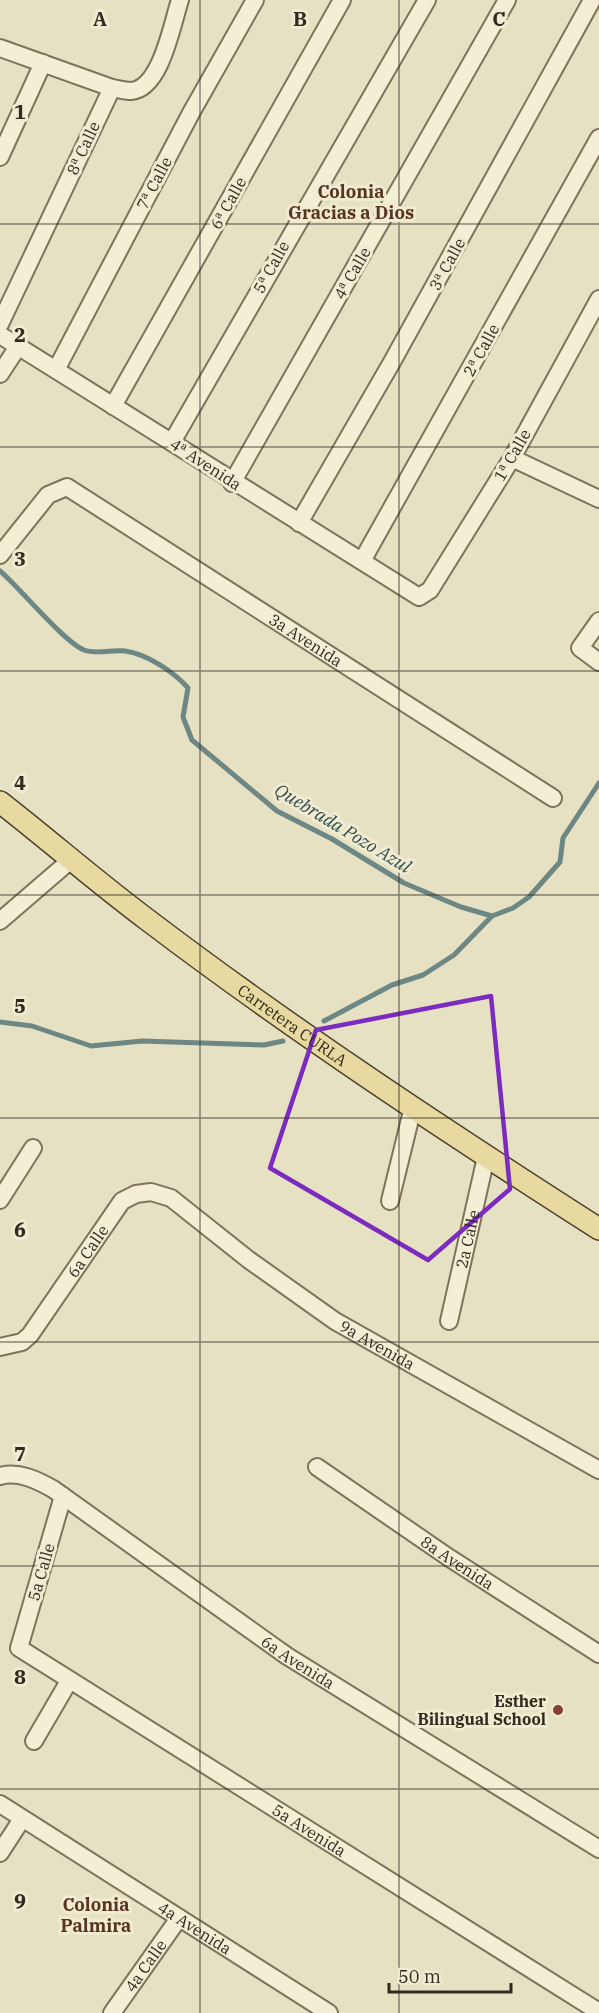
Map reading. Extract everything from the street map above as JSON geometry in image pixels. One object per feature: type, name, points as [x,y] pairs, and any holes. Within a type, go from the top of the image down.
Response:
[{"type":"main road","name":"Carretera CURLA","points":[[0,802],[149,921],[486,1157],[599,1229]]},
{"type":"street","points":[[0,48],[112,88],[131,91],[143,87],[156,74],[180,0]]},
{"type":"street","name":"7ª Calle","points":[[57,368],[191,113],[255,0]]},
{"type":"street","name":"6ª Calle","points":[[113,406],[342,0]]},
{"type":"street","name":"5ª Calle","points":[[172,442],[427,0]]},
{"type":"street","name":"4ª Calle","points":[[232,483],[507,0]]},
{"type":"street","name":"3ª Calle","points":[[298,523],[392,362],[593,3]]},
{"type":"street","points":[[0,157],[43,63]]},
{"type":"street","name":"8ª Calle","points":[[0,324],[112,88]]},
{"type":"street","name":"2ª Calle","points":[[362,561],[599,138]]},
{"type":"street","name":"1ª Calle","points":[[412,595],[424,595],[430,590],[512,458],[599,298]]},
{"type":"street","name":"4ª Avenida","points":[[0,334],[57,368],[232,483],[362,561],[412,595]]},
{"type":"street","points":[[0,374],[19,345]]},
{"type":"street","points":[[512,458],[599,499]]},
{"type":"street","name":"3a Avenida","points":[[0,555],[48,495],[56,489],[67,487],[553,798]]},
{"type":"street","points":[[599,621],[580,648],[599,662]]},
{"type":"street","points":[[0,921],[72,859]]},
{"type":"street","points":[[390,1201],[413,1107]]},
{"type":"street","points":[[0,1200],[33,1148]]},
{"type":"street","name":"2a Calle","points":[[449,1321],[486,1157]]},
{"type":"street","name":"6a Calle","points":[[0,1347],[22,1342],[30,1335],[122,1201],[136,1194],[151,1192],[171,1198]]},
{"type":"street","name":"9a Avenida","points":[[171,1198],[249,1260],[335,1321],[599,1470]]},
{"type":"street","name":"8a Avenida","points":[[316,1467],[448,1557],[599,1654]]},
{"type":"street","name":"6a Avenida","points":[[0,1476],[33,1478],[63,1496],[287,1656],[599,1849]]},
{"type":"street","name":"5a Calle","points":[[20,1648],[63,1496]]},
{"type":"street","name":"5a Avenida","points":[[20,1648],[69,1681],[599,2012]]},
{"type":"street","points":[[34,1741],[69,1681]]},
{"type":"street","name":"4a Avenida","points":[[0,1804],[329,2013]]},
{"type":"street","points":[[0,1853],[22,1819]]},
{"type":"street","name":"4a Calle","points":[[116,2012],[179,1918]]},
{"type":"highlighted area","points":[[491,996],[510,1189],[428,1260],[270,1168],[316,1030]]},
{"type":"waterway","name":"Quebrada Pozo Azul","points":[[0,571],[75,645],[89,651],[133,653],[151,660],[175,676],[188,688],[183,717],[192,740],[277,811],[332,839],[404,883],[461,907],[492,916],[513,908],[529,897],[560,862],[563,838],[599,783]]},
{"type":"waterway","points":[[324,1021],[392,985],[423,975],[454,955],[492,916]]},
{"type":"waterway","points":[[0,1022],[32,1026],[91,1046],[142,1041],[264,1045],[283,1041]]},
{"type":"place","name":"Esther Bilingual School","points":[[558,1710]]},
{"type":"district","name":"Colonia Gracias a Dios","points":[[351,201]]},
{"type":"district","name":"Colonia Palmira","points":[[96,1914]]}]
